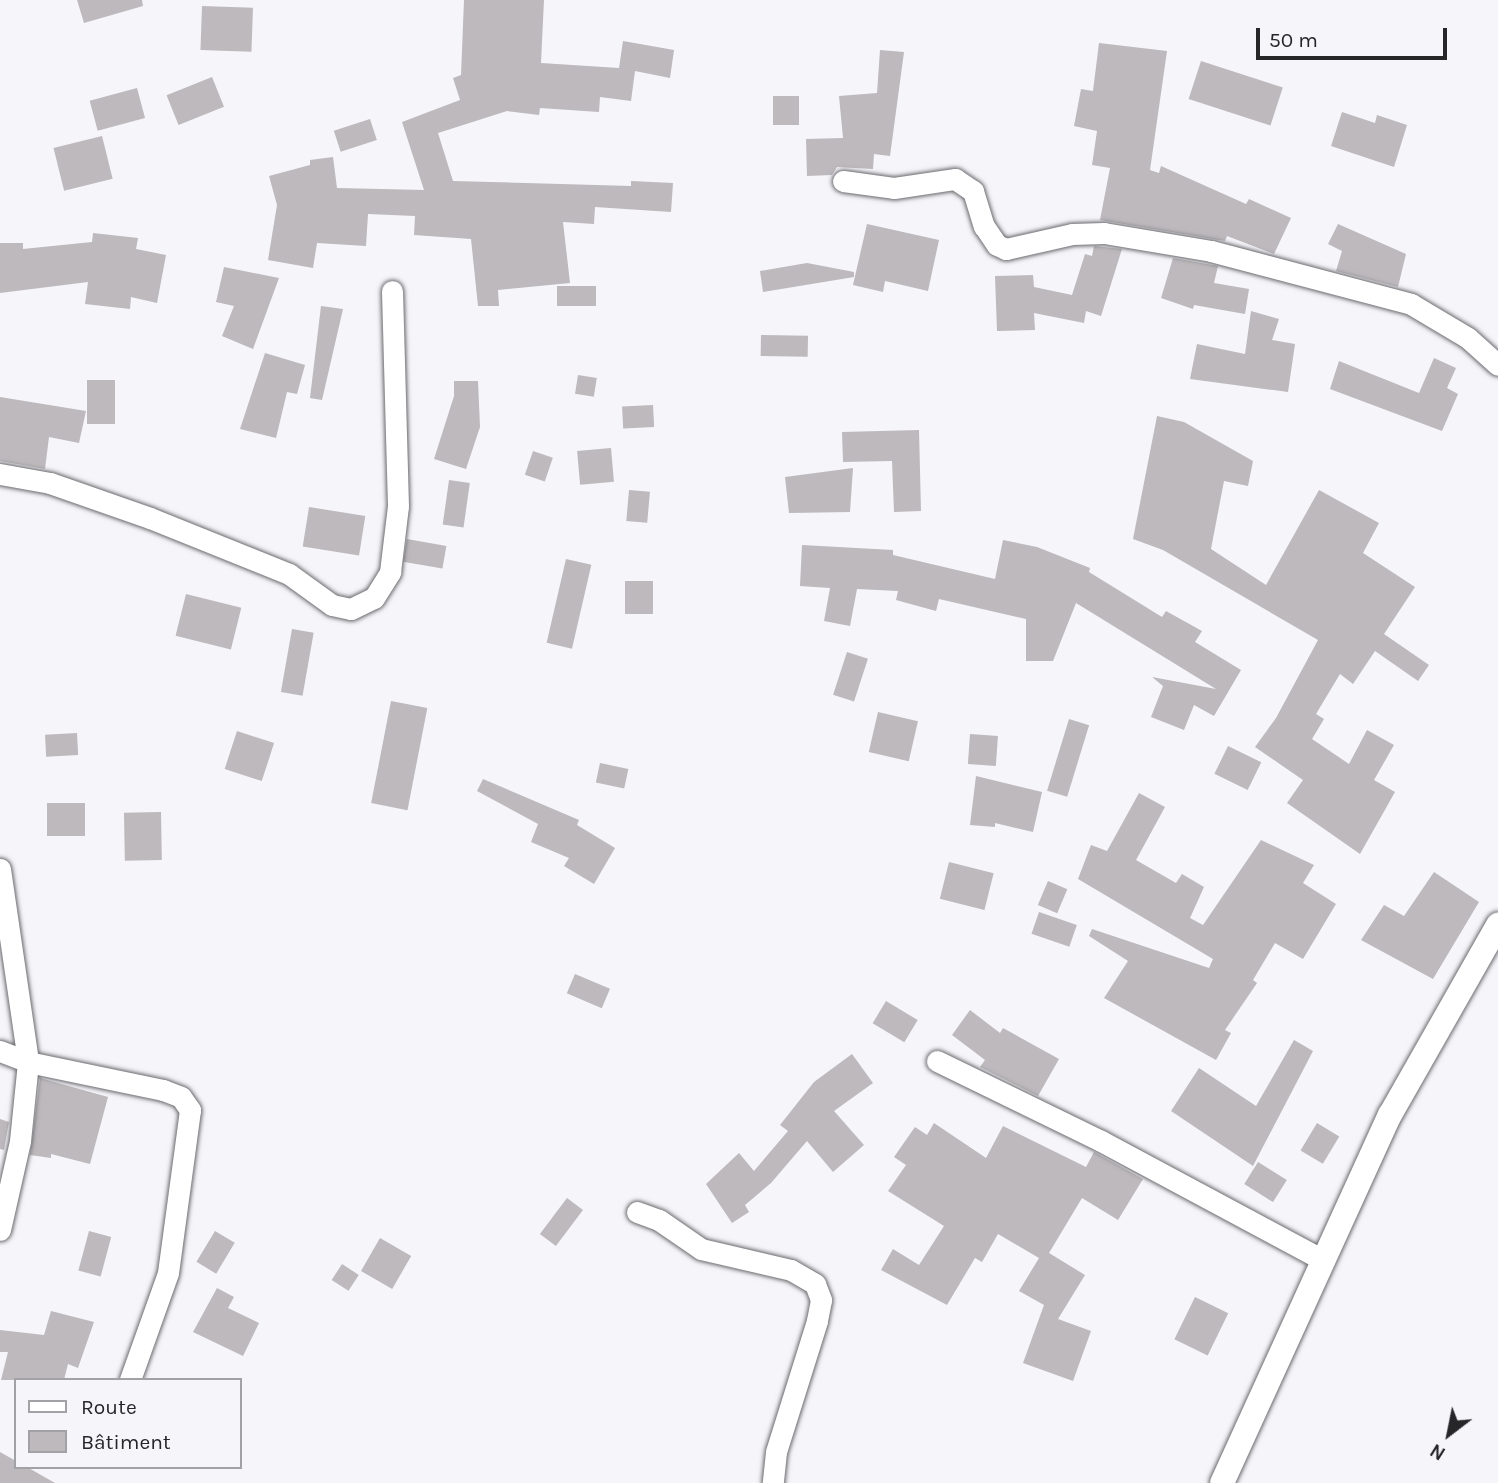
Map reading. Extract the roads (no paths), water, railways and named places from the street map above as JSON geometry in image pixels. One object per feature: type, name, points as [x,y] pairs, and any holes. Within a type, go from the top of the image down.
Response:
[{"type":"street","points":[[843,181],[894,188],[955,179],[973,191],[984,226],[997,245],[1006,249],[1072,234],[1104,233],[1210,251],[1372,293],[1411,304],[1468,338],[1498,365]]},
{"type":"street","points":[[0,474],[50,484],[150,518],[289,574],[332,605],[351,609],[374,598],[390,572],[398,506],[392,291]]},
{"type":"street","points":[[0,869],[29,1062],[20,1141],[0,1230]]},
{"type":"street","points":[[1222,1483],[1390,1115],[1498,925]]},
{"type":"street","points":[[0,1051],[29,1062],[163,1090],[181,1097],[190,1110],[168,1273],[131,1378]]},
{"type":"street","points":[[937,1062],[1101,1141],[1323,1260]]},
{"type":"street","points":[[637,1212],[659,1220],[701,1249],[791,1270],[815,1284],[821,1300],[817,1321],[776,1452],[773,1483]]}]
